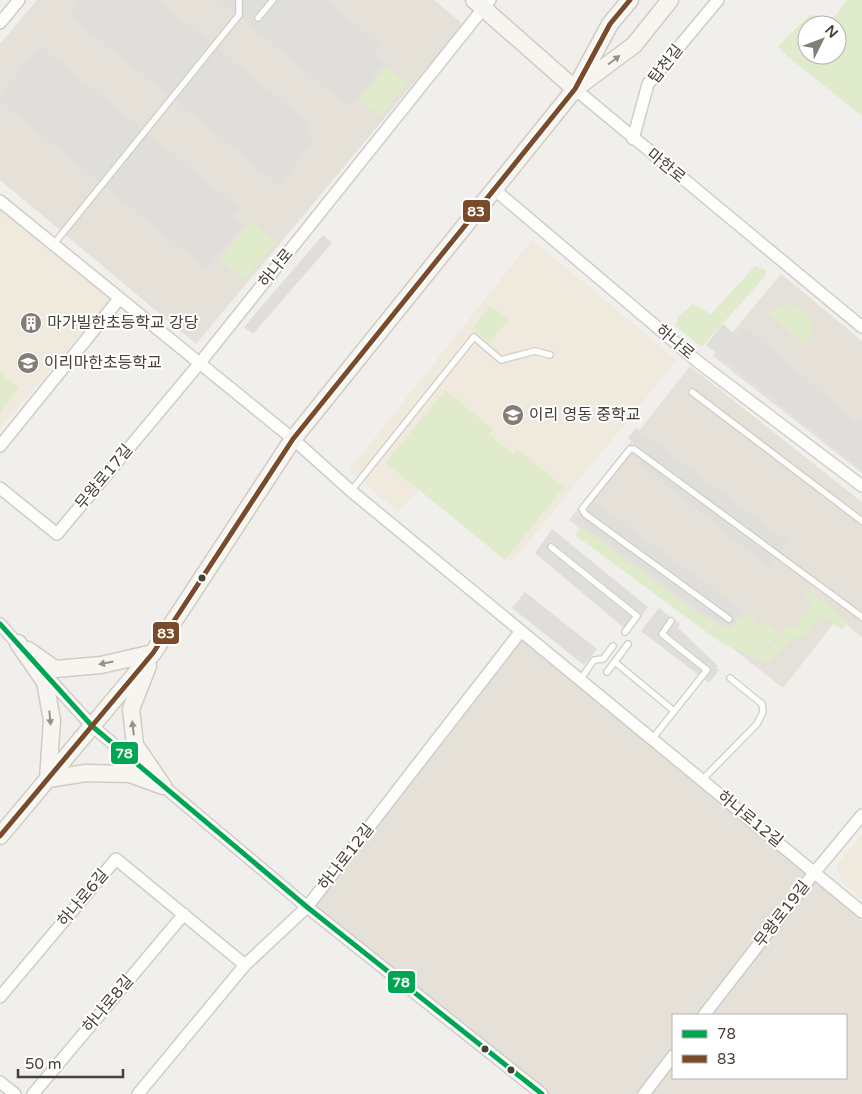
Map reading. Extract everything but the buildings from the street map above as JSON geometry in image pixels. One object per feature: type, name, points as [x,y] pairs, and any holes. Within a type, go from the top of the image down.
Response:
[{"type":"street","points":[[0,23],[19,0]]},
{"type":"street","points":[[0,836],[153,653],[292,439],[575,89],[610,24],[630,0]]},
{"type":"street","points":[[575,89],[634,45],[670,0]]},
{"type":"street","name":"탑천길","points":[[633,139],[648,84],[718,0]]},
{"type":"street","name":"마한로","points":[[483,3],[575,89],[633,139],[862,326]]},
{"type":"street","name":"하나로","points":[[198,364],[483,3]]},
{"type":"street","name":"하나로","points":[[495,190],[698,361],[862,486]]},
{"type":"street","points":[[0,200],[292,439]]},
{"type":"street","points":[[0,446],[119,299]]},
{"type":"street","name":"무왕로17길","points":[[0,488],[57,534],[198,364]]},
{"type":"street","name":"하나로12길","points":[[292,439],[351,491],[862,912]]},
{"type":"street","points":[[0,624],[92,726],[307,907],[542,1094]]},
{"type":"street","name":"하나로12길","points":[[138,1094],[245,965],[307,907],[521,631]]},
{"type":"street","points":[[18,643],[55,669],[101,665],[153,653]]},
{"type":"street","points":[[18,643],[45,682],[52,720],[48,779]]},
{"type":"street","points":[[153,653],[131,709],[135,745],[163,786]]},
{"type":"street","points":[[48,779],[86,774],[130,774],[163,786]]},
{"type":"street","name":"무왕로19길","points":[[705,1014],[814,873],[862,815]]},
{"type":"street","name":"하나로6길","points":[[0,997],[116,859],[245,965]]},
{"type":"street","name":"하나로8길","points":[[33,1094],[184,914]]},
{"type":"street","points":[[644,1094],[672,1057]]},
{"type":"street","points":[[0,1082],[15,1094]]},
{"type":"lane","points":[[54,245],[239,15],[239,0]]},
{"type":"lane","points":[[258,18],[273,0]]},
{"type":"lane","points":[[351,491],[474,337],[501,360],[535,351],[550,355]]},
{"type":"lane","points":[[692,392],[862,521]]},
{"type":"lane","points":[[729,619],[585,514],[582,509],[630,449],[634,449],[862,617]]},
{"type":"lane","points":[[551,547],[637,616],[625,632]]},
{"type":"lane","points":[[652,738],[707,670],[662,634],[670,622]]},
{"type":"lane","points":[[607,672],[628,644]]},
{"type":"lane","points":[[580,680],[594,660],[603,659],[613,646]]},
{"type":"lane","points":[[615,662],[674,711]]},
{"type":"lane","points":[[702,780],[757,724],[763,712],[762,704],[730,678]]},
{"type":"shaded area","points":[[37,0],[434,0],[463,24],[196,344],[0,180],[0,44]]},
{"type":"shaded area","points":[[81,0],[158,0],[310,124],[304,131],[315,140],[279,185],[69,15]]},
{"type":"shaded area","points":[[219,0],[325,0],[381,46],[375,54],[385,63],[349,107]]},
{"type":"shaded area","points":[[40,46],[239,208],[233,215],[243,224],[207,269],[0,101],[0,95]]},
{"type":"shaded area","name":"이리마한초등학교","points":[[0,206],[112,298],[0,428]]},
{"type":"shaded area","points":[[323,235],[332,243],[253,334],[244,327]]},
{"type":"shaded area","name":"이리 영동 중학교","points":[[532,240],[677,360],[512,562],[421,488],[398,512],[349,470]]},
{"type":"shaded area","points":[[781,274],[862,341],[862,473],[713,356]]},
{"type":"shaded area","points":[[723,324],[738,337],[745,327],[855,421],[857,420],[862,424],[862,470],[706,345]]},
{"type":"shaded area","points":[[690,366],[862,502],[862,637],[838,618],[783,688],[569,520]]},
{"type":"shaded area","points":[[636,428],[788,542],[770,568],[639,463],[646,450],[628,438]]},
{"type":"shaded area","points":[[591,500],[742,610],[729,626],[705,614],[576,519]]},
{"type":"shaded area","points":[[552,529],[648,607],[629,632],[535,553]]},
{"type":"shaded area","points":[[525,592],[597,649],[584,665],[512,608]]},
{"type":"shaded area","points":[[659,608],[680,624],[678,628],[718,666],[716,668],[719,670],[709,683],[641,631]]},
{"type":"shaded area","points":[[521,631],[814,873],[814,881],[862,921],[862,1094],[542,1094],[307,907]]},
{"type":"shaded area","points":[[862,835],[862,899],[841,881],[836,865]]},
{"type":"green space","points":[[847,0],[862,0],[862,116],[798,65],[847,65],[847,15],[836,15]]},
{"type":"green space","points":[[797,28],[797,64],[778,46]]},
{"type":"green space","points":[[386,67],[407,83],[380,117],[359,100]]},
{"type":"green space","points":[[250,222],[276,242],[245,280],[220,260]]},
{"type":"green space","points":[[755,266],[766,270],[765,276],[702,347],[675,326],[678,317],[693,304],[711,314]]},
{"type":"green space","points":[[789,304],[803,310],[811,319],[812,332],[806,345],[769,314],[775,309]]},
{"type":"green space","points":[[490,306],[508,320],[489,343],[472,329]]},
{"type":"green space","points":[[0,373],[19,388],[0,413]]},
{"type":"green space","points":[[445,390],[493,429],[489,434],[513,454],[517,449],[564,487],[505,560],[386,463]]},
{"type":"green space","points":[[583,528],[698,614],[730,630],[740,617],[746,616],[756,619],[744,636],[768,652],[788,625],[795,628],[812,605],[804,598],[808,592],[811,592],[847,622],[844,629],[841,629],[821,615],[805,635],[790,641],[767,663],[723,644],[576,536],[577,531]]},
{"type":"green space","points":[[764,622],[779,633],[767,649],[746,636],[756,623],[760,625]]},
{"type":"transit line","name":"83","points":[[0,836],[153,653],[293,439],[575,89],[610,24],[630,0]]},
{"type":"transit line","name":"78","points":[[0,624],[92,726],[307,907],[542,1094]]},
{"type":"place","name":"마가빌한초등학교 강당","points":[[31,323]]},
{"type":"place","name":"이리마한초등학교","points":[[28,363]]},
{"type":"place","name":"이리 영동 중학교","points":[[513,415]]}]
